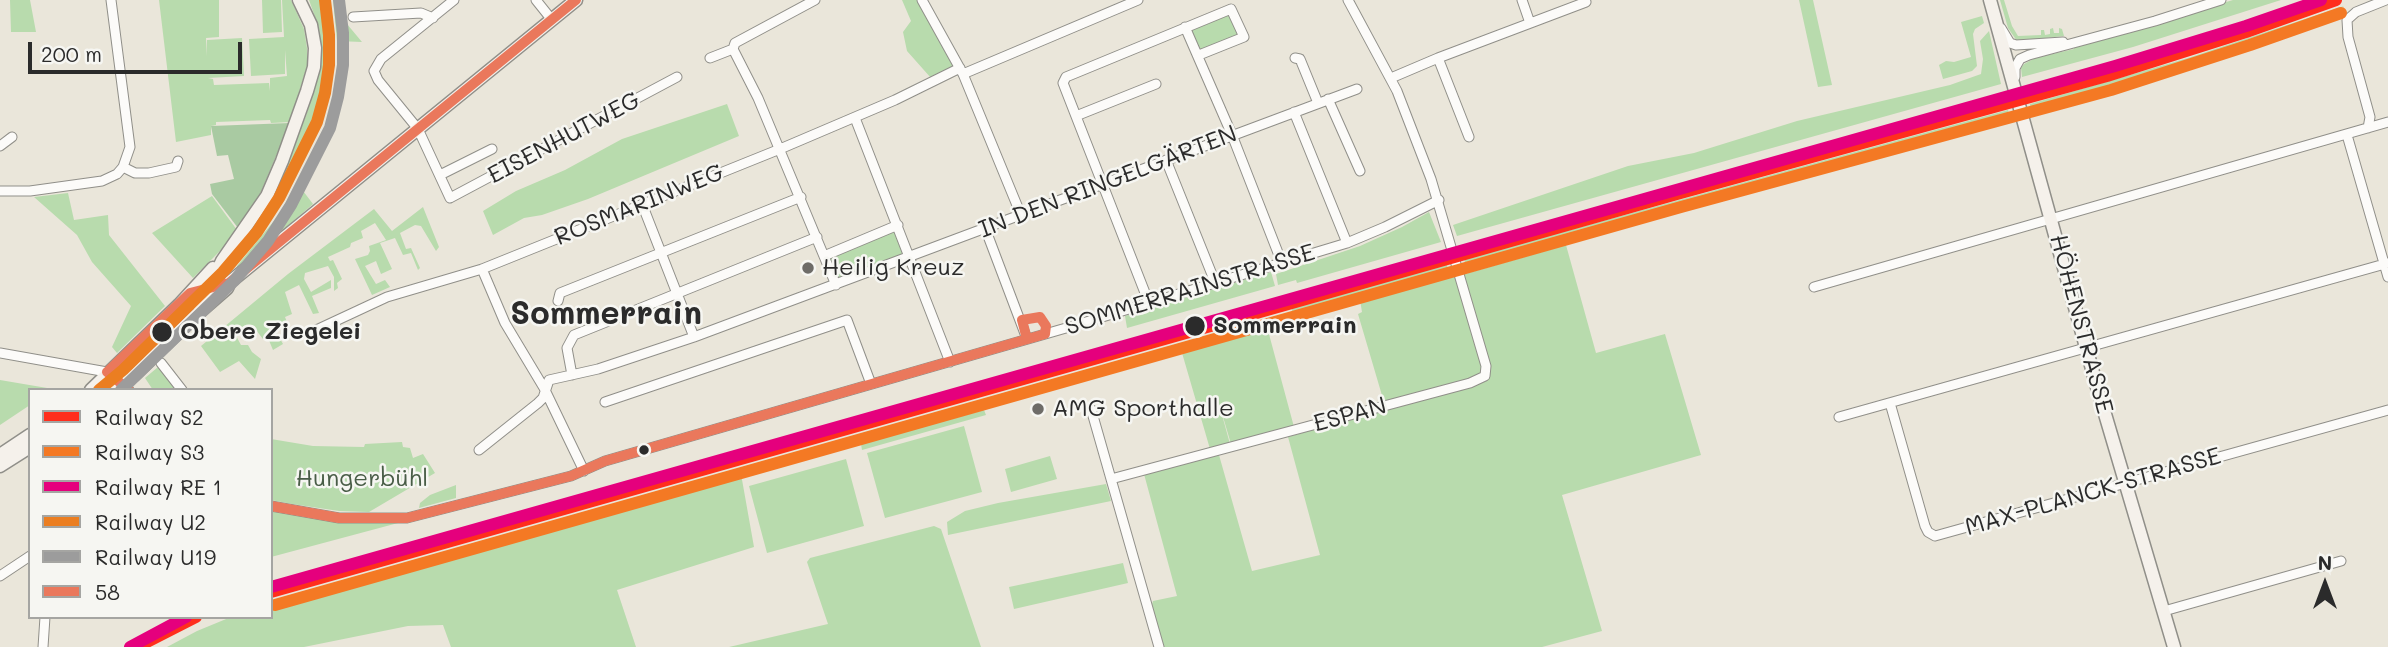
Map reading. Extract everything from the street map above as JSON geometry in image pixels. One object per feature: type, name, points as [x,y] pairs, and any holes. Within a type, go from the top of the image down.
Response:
[{"type":"main road","points":[[196,315],[222,261],[267,196],[307,91],[314,67],[315,48],[311,25],[299,0]]},
{"type":"main road","points":[[190,293],[229,283],[576,0]]},
{"type":"main road","name":"HÖHENSTRASSE","points":[[1991,3],[2013,64],[2015,92],[2174,647]]},
{"type":"main road","points":[[94,388],[222,261]]},
{"type":"main road","points":[[121,387],[227,288],[229,283]]},
{"type":"main road","points":[[0,455],[28,436]]},
{"type":"main road","points":[[0,466],[28,448]]},
{"type":"street","points":[[0,191],[30,191],[102,181],[111,178],[123,167],[130,147],[111,0]]},
{"type":"street","points":[[454,0],[381,60],[374,71],[378,80],[418,129],[440,175],[492,149]]},
{"type":"street","points":[[536,0],[552,20]]},
{"type":"street","points":[[815,0],[735,43],[733,49],[758,98],[836,285]]},
{"type":"street","points":[[922,0],[961,71],[1021,215]]},
{"type":"street","name":"ROSMARINWEG","points":[[314,331],[387,297],[482,269],[1138,0]]},
{"type":"street","points":[[1348,0],[1391,78],[1439,200]]},
{"type":"street","points":[[1522,0],[1530,23]]},
{"type":"street","points":[[2099,36],[2009,52],[2013,64],[2221,0]]},
{"type":"street","points":[[2368,128],[2370,117],[2348,37],[2347,20],[2356,12],[2386,0]]},
{"type":"street","points":[[1391,78],[1586,2]]},
{"type":"street","points":[[1991,3],[2010,43],[2030,45],[2065,42]]},
{"type":"street","points":[[1149,303],[1063,83],[1066,76],[1231,9],[1244,37],[1199,55]]},
{"type":"street","points":[[353,17],[421,13],[433,18]]},
{"type":"street","points":[[1185,27],[1232,135],[1282,263]]},
{"type":"street","points":[[710,58],[733,49]]},
{"type":"street","points":[[1295,58],[1300,59],[1360,171]]},
{"type":"street","points":[[1438,58],[1469,136]]},
{"type":"street","name":"EISENHUTWEG","points":[[440,175],[450,198],[677,77]]},
{"type":"street","points":[[1076,116],[1156,84]]},
{"type":"street","name":"IN DEN RINGELGÄRTEN","points":[[479,450],[543,398],[544,388],[549,380],[694,337],[1357,89]]},
{"type":"street","points":[[1294,112],[1347,243]]},
{"type":"street","points":[[855,118],[950,362]]},
{"type":"street","points":[[1814,287],[2388,122]]},
{"type":"street","points":[[2347,135],[2388,277]]},
{"type":"street","points":[[0,146],[12,137]]},
{"type":"street","points":[[1166,160],[1215,282]]},
{"type":"street","points":[[123,167],[135,173],[149,173],[176,167],[178,161]]},
{"type":"street","points":[[558,301],[560,293],[801,197]]},
{"type":"street","name":"ESPAN","points":[[1111,479],[1483,379],[1486,366],[1439,200]]},
{"type":"street","name":"SOMMERRAINSTRASSE","points":[[273,506],[338,518],[407,518],[584,471],[605,461],[950,362],[1347,243],[1439,200]]},
{"type":"street","points":[[642,204],[694,337]]},
{"type":"street","points":[[824,256],[898,225]]},
{"type":"street","points":[[985,228],[1027,339]]},
{"type":"street","points":[[572,375],[567,348],[573,335],[817,237]]},
{"type":"street","points":[[1839,417],[2386,264]]},
{"type":"street","points":[[482,269],[505,324],[544,388],[584,471]]},
{"type":"street","points":[[605,402],[847,320],[871,384]]},
{"type":"street","points":[[0,353],[107,372],[121,387]]},
{"type":"street","points":[[161,363],[180,388]]},
{"type":"street","name":"MAX-PLANCK-STRASSE","points":[[1890,403],[1924,526],[1928,533],[1935,536],[2388,410]]},
{"type":"street","points":[[1091,409],[1159,647]]},
{"type":"street","points":[[0,576],[28,557]]},
{"type":"street","points":[[2164,611],[2341,561]]},
{"type":"street","points":[[43,647],[45,619]]},
{"type":"green space","points":[[10,0],[30,0],[36,32],[11,32]]},
{"type":"green space","points":[[159,0],[219,0],[219,37],[206,38],[207,56],[207,40],[242,38],[244,76],[208,78],[213,79],[214,85],[269,83],[270,91],[270,78],[287,76],[285,50],[285,74],[251,76],[249,39],[284,37],[282,0],[291,0],[304,29],[307,66],[290,122],[216,122],[216,125],[211,126],[211,135],[176,142]]},
{"type":"green space","points":[[262,0],[281,0],[282,32],[263,33]]},
{"type":"green space","points":[[309,0],[321,0],[326,26],[327,72],[321,102],[295,167],[279,196],[255,231],[227,264],[274,193],[306,116],[320,70],[321,50],[319,28]]},
{"type":"green space","points":[[333,0],[339,0],[347,24],[362,42],[337,41]]},
{"type":"green space","points":[[902,0],[917,0],[955,68],[931,78],[907,51],[903,32],[911,21]]},
{"type":"green space","points":[[1799,0],[1813,0],[1832,85],[1818,87]]},
{"type":"green space","points":[[2000,0],[2004,0],[2018,36],[2041,35],[2041,30],[2044,30],[2045,35],[2050,34],[2050,29],[2053,28],[2054,33],[2059,33],[2059,28],[2064,36],[2017,41],[2008,28]]},
{"type":"green space","points":[[2233,0],[2281,0],[2133,47],[2022,77],[2021,68],[2035,58],[2074,49],[2074,46]]},
{"type":"green space","points":[[2344,6],[2336,12],[2221,53],[2068,103],[2031,112],[2030,104],[2188,58]]},
{"type":"green space","points":[[1231,9],[1244,37],[1199,55],[1185,27]]},
{"type":"green space","points":[[1982,16],[1984,23],[1975,29],[1973,34],[1977,66],[1972,71],[1943,79],[1939,65],[1946,61],[1954,62],[1971,57],[1961,22]]},
{"type":"green space","points":[[1989,31],[2001,84],[1457,236],[1453,225],[1628,166],[1694,153],[1797,121],[1950,85],[1981,74],[1983,59],[1980,41]]},
{"type":"green space","points":[[727,104],[739,136],[588,199],[542,215],[524,218],[493,235],[483,211],[516,191],[565,170],[622,139]]},
{"type":"green space","points":[[2008,110],[2011,120],[1467,269],[1464,259]]},
{"type":"green space","points":[[290,123],[260,194],[238,228],[212,194],[210,184],[234,179],[228,155],[217,156],[211,126]]},
{"type":"green space","points":[[297,183],[313,204],[238,269],[237,266],[278,216]]},
{"type":"green space","points":[[68,193],[74,220],[108,215],[109,235],[165,306],[117,353],[112,347],[131,306],[92,262],[77,235],[34,197]]},
{"type":"green space","points":[[212,196],[237,230],[229,242],[193,278],[152,233]]},
{"type":"green space","points":[[423,207],[439,247],[436,251],[421,226],[415,225],[400,233],[406,249],[411,248],[420,268],[418,270],[411,253],[403,255],[395,238],[380,243],[392,269],[381,274],[376,261],[365,266],[376,284],[385,280],[390,287],[372,295],[355,259],[368,255],[369,246],[386,240],[375,223],[361,231],[363,238],[328,257],[330,261],[333,260],[342,279],[334,291],[334,277],[328,266],[305,273],[304,279],[311,292],[331,280],[331,288],[312,296],[319,313],[313,314],[299,285],[285,292],[292,314],[285,317],[289,327],[274,328],[283,344],[273,350],[268,338],[263,339],[252,325],[235,334],[241,345],[248,345],[261,359],[255,379],[239,361],[220,372],[201,346],[288,274],[374,209],[392,231]]},
{"type":"green space","points":[[1429,212],[1441,242],[1297,283],[1296,280],[1278,285],[1276,274],[1360,246]]},
{"type":"green space","points":[[898,225],[908,256],[836,285],[824,256]]},
{"type":"green space","points":[[1566,245],[1596,353],[1665,334],[1701,455],[1562,495],[1602,631],[1542,647],[1163,647],[1152,604],[1153,601],[1177,596],[1144,474],[1219,455],[1252,571],[1320,555],[1288,437],[1386,409],[1358,314],[1362,312],[1360,300]]},
{"type":"green space","points":[[1447,264],[1448,274],[1293,314],[1291,307]]},
{"type":"green space","points":[[1271,272],[1275,286],[1127,328],[1125,316]]},
{"type":"green space","points":[[1266,323],[1294,427],[1231,444],[1216,393],[1230,444],[1210,449],[1180,346]]},
{"type":"green space","points":[[158,367],[176,388],[152,388],[145,378]]},
{"type":"green space","points":[[0,380],[47,388],[28,388],[28,406],[0,425]]},
{"type":"green space","points":[[984,410],[986,415],[862,450],[861,444]]},
{"type":"green space","points":[[964,426],[982,492],[885,518],[867,453]]},
{"type":"green space","name":"Hungerbühl","points":[[273,439],[313,446],[364,447],[365,444],[402,442],[403,447],[410,448],[413,458],[423,454],[435,473],[369,512],[339,511],[273,500]]},
{"type":"green space","points":[[1050,456],[1057,479],[1011,492],[1005,469]]},
{"type":"green space","points":[[846,459],[864,526],[767,553],[749,486]]},
{"type":"green space","points":[[741,474],[754,547],[617,590],[636,647],[451,647],[443,625],[408,626],[304,647],[167,647],[226,619],[273,619],[273,603],[279,601],[399,572]]},
{"type":"green space","points":[[1106,484],[1111,501],[948,535],[947,522],[965,511]]},
{"type":"green space","points":[[456,485],[456,498],[419,508],[420,503],[430,495]]},
{"type":"green space","points":[[273,510],[317,519],[398,523],[273,556]]},
{"type":"green space","points":[[934,526],[941,529],[981,647],[729,647],[828,624],[807,562],[810,558]]},
{"type":"green space","points":[[1123,563],[1128,583],[1014,609],[1009,587]]},
{"type":"rail line","name":"U2","points":[[101,388],[223,272],[257,232],[279,198],[317,122],[325,93],[329,65],[325,0]]},
{"type":"rail line","name":"U19","points":[[123,388],[234,281],[268,241],[291,205],[330,128],[338,97],[343,65],[339,0]]},
{"type":"rail line","name":"S2","points":[[273,591],[1677,194],[2107,76],[2336,0]]},
{"type":"rail line","name":"S3","points":[[275,605],[1681,207],[2111,90],[2341,13]]},
{"type":"rail line","name":"S2","points":[[137,647],[192,619]]},
{"type":"transit line","name":"58","points":[[127,388],[107,372],[190,293],[229,283],[576,0]]},
{"type":"transit line","points":[[273,586],[2115,66],[2321,0]]},
{"type":"transit line","name":"58","points":[[273,506],[339,518],[407,518],[571,476],[605,461],[1045,334],[1046,326],[1040,317],[1022,320],[1027,339]]},
{"type":"transit line","points":[[130,647],[182,619]]},
{"type":"place","name":"Heilig Kreuz","points":[[808,268]]},
{"type":"place","name":"Sommerrain","points":[[1195,326]]},
{"type":"place","name":"Obere Ziegelei","points":[[162,332]]},
{"type":"place","name":"AMG Sporthalle","points":[[1038,409]]},
{"type":"district","name":"Sommerrain","points":[[606,314]]}]
